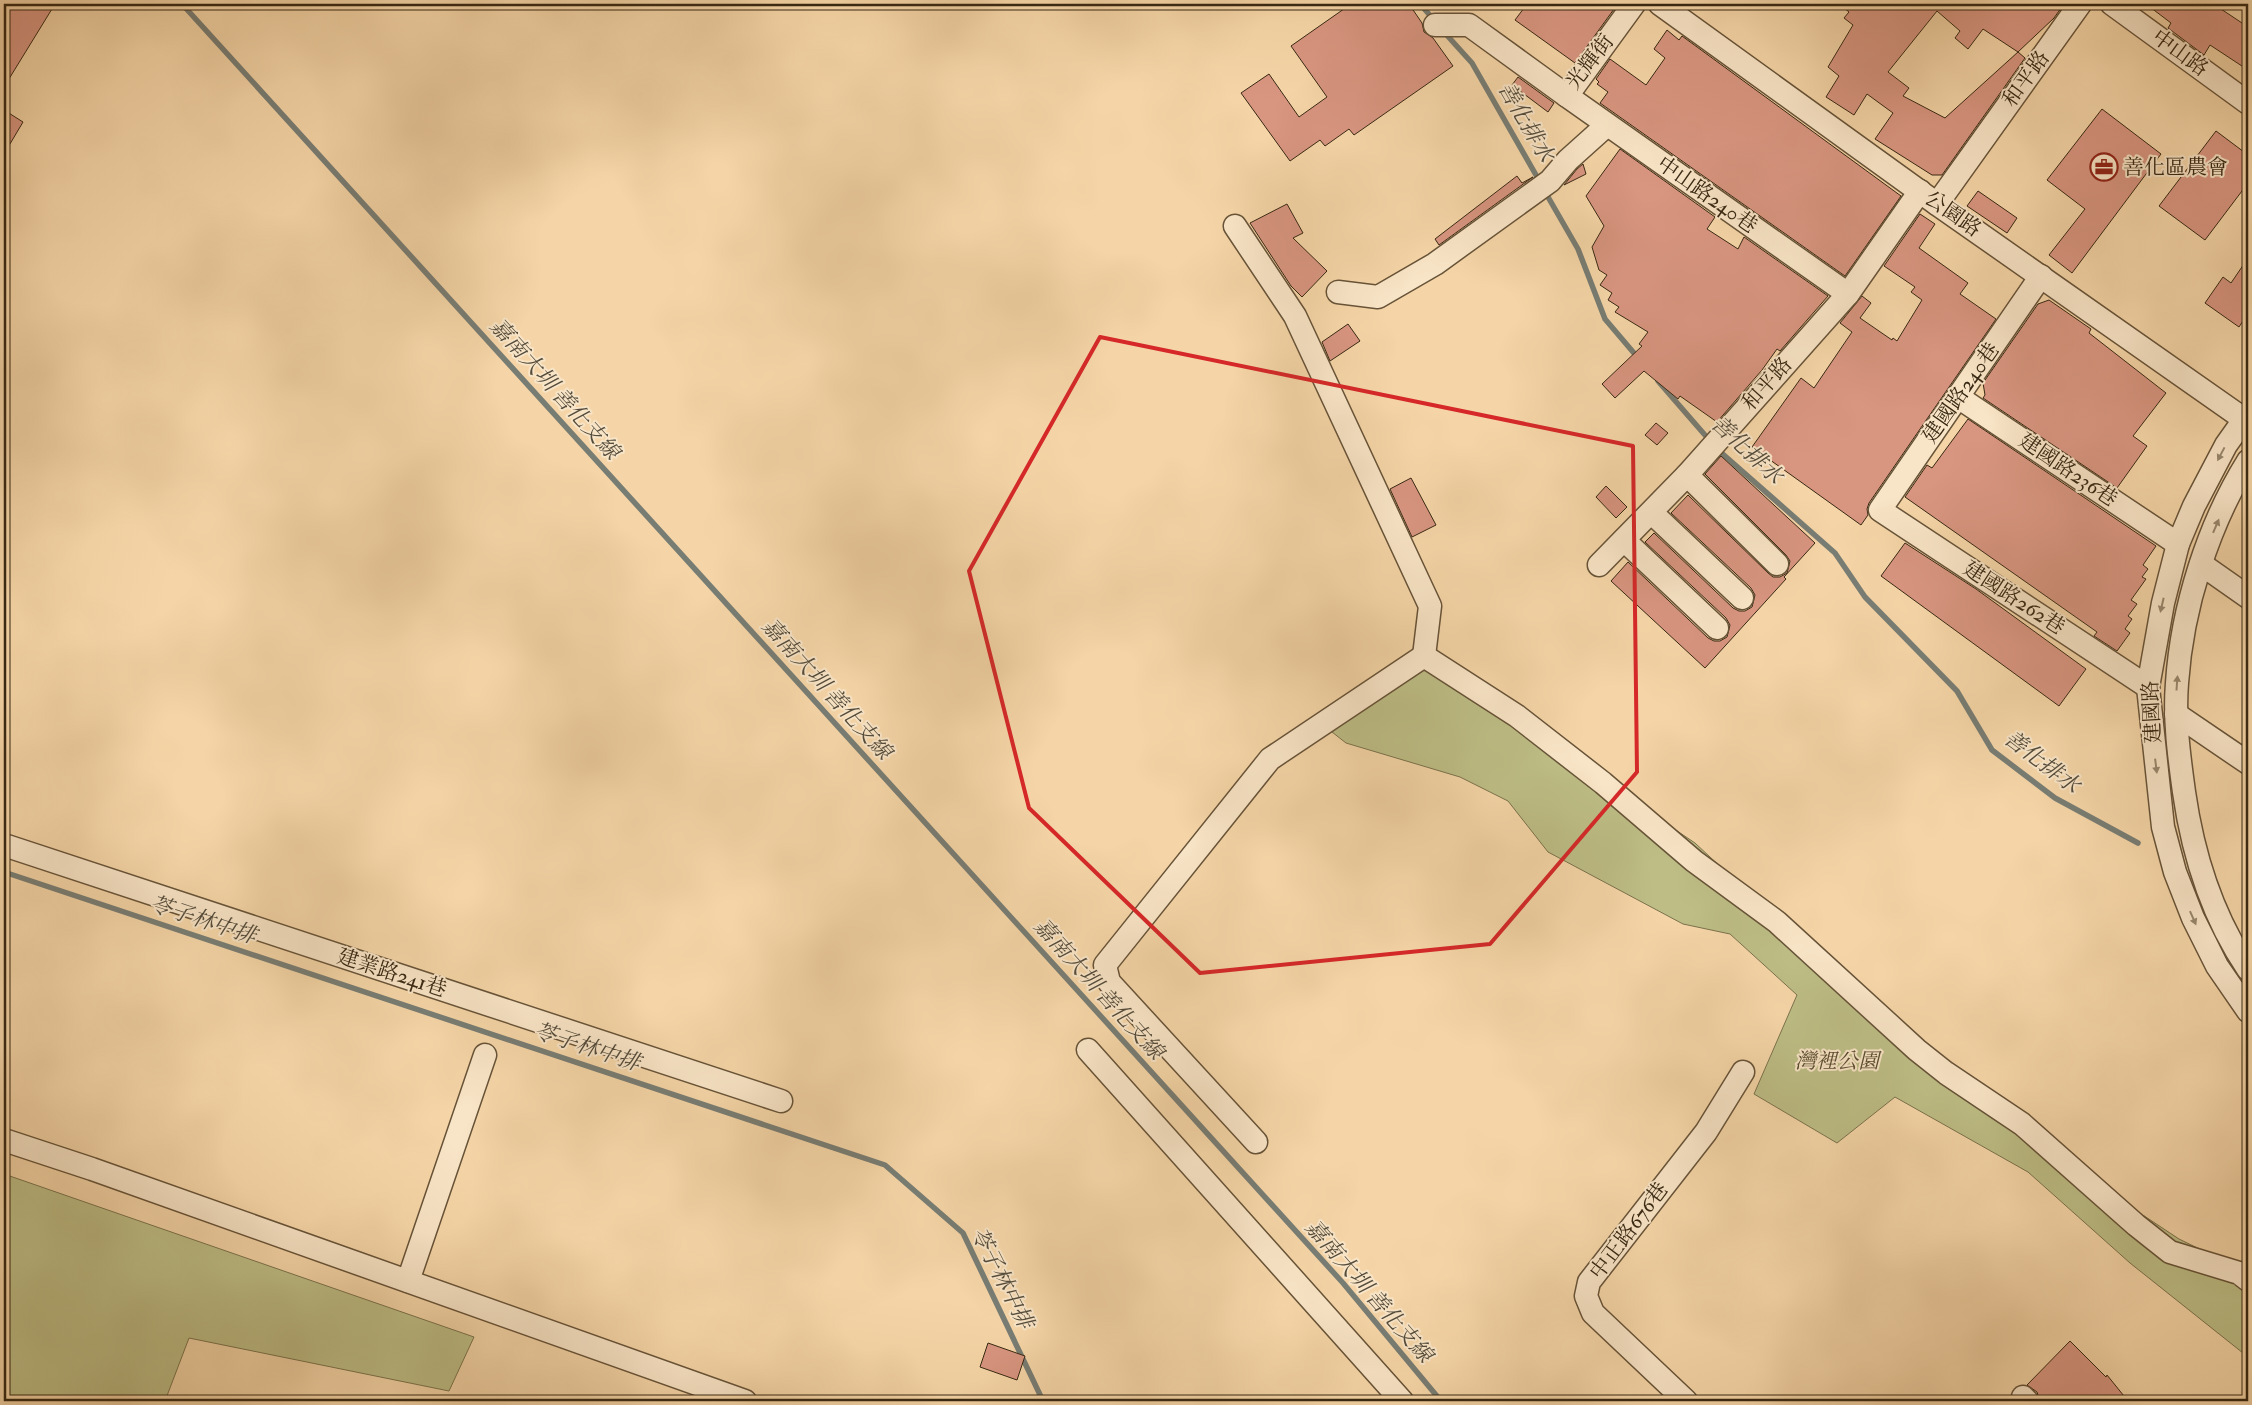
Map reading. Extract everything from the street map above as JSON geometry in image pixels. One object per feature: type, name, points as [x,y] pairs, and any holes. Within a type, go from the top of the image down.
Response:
[{"type":"street","name":"光輝街","points":[[1435,25],[1469,25],[1567,96],[1634,4]]},
{"type":"street","name":"公園路","points":[[1660,4],[2041,276],[2247,418]]},
{"type":"street","name":"和平路","points":[[1599,565],[1652,513],[1687,475],[1848,294],[1929,197],[2080,4]]},
{"type":"street","name":"中山路","points":[[2112,4],[2248,103]]},
{"type":"street","name":"中山路240巷","points":[[1567,96],[1848,294]]},
{"type":"street","points":[[1338,292],[1378,297],[1435,264],[1542,187],[1568,160],[1607,125]]},
{"type":"street","points":[[1235,226],[1295,316],[1430,606],[1424,656],[1270,759],[1105,965],[1109,982],[1256,1142]]},
{"type":"street","name":"建國路240巷","points":[[1880,510],[2041,276]]},
{"type":"street","name":"建國路236巷","points":[[1958,397],[2178,544]]},
{"type":"street","name":"建國路","points":[[2247,418],[2226,445],[2194,506],[2178,544],[2163,603],[2148,686],[2162,818],[2175,872],[2193,918],[2213,958],[2248,1011]]},
{"type":"street","name":"建國路","points":[[2248,461],[2240,474],[2201,564],[2184,623],[2176,683],[2179,758],[2195,853],[2205,883],[2227,934],[2248,969]]},
{"type":"street","points":[[1687,475],[1778,564]]},
{"type":"street","name":"建國路262巷","points":[[1880,510],[2148,686]]},
{"type":"street","points":[[1652,513],[1742,598]]},
{"type":"street","points":[[1624,540],[1717,628]]},
{"type":"street","points":[[2201,564],[2248,597]]},
{"type":"street","points":[[1424,656],[1517,716],[1602,783],[1694,860],[1776,922],[1917,1050],[1946,1073],[2022,1124],[2136,1225],[2170,1252],[2238,1273],[2248,1280]]},
{"type":"street","points":[[2176,714],[2248,763]]},
{"type":"street","name":"建業路241巷","points":[[4,845],[781,1100]]},
{"type":"street","points":[[1088,1050],[1402,1401]]},
{"type":"street","points":[[408,1282],[485,1055]]},
{"type":"street","name":"中正路676巷","points":[[1686,1401],[1593,1313],[1586,1296],[1587,1289],[1589,1282],[1706,1132],[1743,1072]]},
{"type":"street","points":[[4,1140],[745,1401]]},
{"type":"highlighted area","points":[[1100,337],[1396,396],[1633,446],[1637,772],[1490,944],[1200,973],[1029,808],[969,571]]},
{"type":"green space","name":"灣裡公園","points":[[1426,665],[1484,701],[1695,843],[1870,1006],[2096,1184],[2179,1239],[2220,1259],[2248,1280],[2248,1357],[2130,1263],[2028,1172],[1895,1097],[1837,1143],[1754,1094],[1797,995],[1730,934],[1683,924],[1548,852],[1508,801],[1460,777],[1346,743],[1318,721]]},
{"type":"green space","points":[[4,1174],[474,1337],[449,1391],[189,1338],[165,1401],[4,1401]]},
{"type":"building","points":[[8,4],[55,4],[4,87],[4,10]]},
{"type":"building","points":[[1351,4],[1409,4],[1422,23],[1424,32],[1433,38],[1453,66],[1354,135],[1349,129],[1325,146],[1320,140],[1290,161],[1241,93],[1269,74],[1299,117],[1327,97],[1291,46]]},
{"type":"building","points":[[1527,4],[1607,4],[1614,9],[1575,63],[1515,20]]},
{"type":"building","points":[[1839,4],[2064,4],[2054,18],[2018,52],[2025,58],[1942,175],[1932,175],[1875,139],[1893,113],[1867,94],[1854,115],[1826,97],[1839,76],[1828,67],[1853,25],[1844,18],[1849,12]],"holes":[[[1937,11],[1960,31],[1955,38],[1968,49],[1983,29],[2018,52],[1945,118],[1903,96],[1909,88],[1888,72]]]},
{"type":"building","points":[[2146,4],[2224,4],[2221,9],[2248,27],[2248,70],[2210,45],[2204,55],[2168,28],[2171,23]]},
{"type":"building","points":[[1667,30],[1679,40],[1682,36],[1901,196],[1845,276],[1600,103],[1608,92],[1597,84],[1599,82],[1596,79],[1610,59],[1646,85],[1665,58],[1654,49]]},
{"type":"building","points":[[1518,77],[1554,103],[1548,112],[1512,85]]},
{"type":"building","name":"善化區農會","points":[[2102,109],[2161,154],[2072,273],[2049,255],[2085,209],[2047,180]]},
{"type":"building","points":[[4,110],[23,122],[4,154]]},
{"type":"building","points":[[2216,131],[2248,155],[2248,183],[2205,240],[2159,206]]},
{"type":"building","points":[[1620,149],[1715,217],[1707,229],[1738,249],[1744,237],[1828,296],[1780,351],[1777,349],[1762,370],[1717,422],[1680,396],[1678,399],[1644,371],[1615,398],[1602,384],[1642,346],[1639,344],[1648,332],[1615,312],[1619,307],[1608,300],[1612,293],[1600,285],[1607,275],[1599,270],[1592,247],[1604,226],[1586,196]]},
{"type":"building","points":[[1583,164],[1586,174],[1564,185],[1577,169]]},
{"type":"building","points":[[1517,176],[1522,183],[1533,177],[1439,245],[1435,239]]},
{"type":"building","points":[[1978,191],[2017,218],[2007,233],[1967,206]]},
{"type":"building","points":[[1287,204],[1303,233],[1293,238],[1327,271],[1302,297],[1291,286],[1250,223]]},
{"type":"building","points":[[1920,214],[1935,224],[1919,248],[1968,283],[1960,294],[1996,319],[1869,503],[1868,515],[1861,525],[1752,447],[1801,378],[1814,388],[1852,332],[1840,323],[1862,296],[1871,303],[1860,318],[1892,340],[1893,338],[1897,341],[1922,300],[1911,292],[1915,287],[1884,266]]},
{"type":"building","points":[[2248,258],[2248,313],[2239,327],[2205,303],[2223,277],[2231,283]]},
{"type":"building","points":[[2049,300],[2091,329],[2089,333],[2166,393],[2133,436],[2147,446],[2117,488],[1983,398],[1985,395],[1983,383],[2038,304]]},
{"type":"building","points":[[1348,324],[1360,341],[1330,361],[1322,342]]},
{"type":"building","points":[[1968,419],[2156,546],[2143,565],[2148,569],[2142,577],[2146,579],[2131,600],[2137,604],[2128,616],[2132,619],[2125,629],[2130,633],[2117,651],[2094,636],[2097,632],[1905,497],[1927,465],[1932,468]]},
{"type":"building","points":[[1656,423],[1668,433],[1657,445],[1645,435]]},
{"type":"building","points":[[1721,456],[1815,543],[1784,577],[1786,579],[1705,668],[1611,581],[1628,562],[1708,638],[1720,641],[1727,637],[1730,625],[1726,618],[1645,542],[1654,533],[1733,608],[1745,611],[1752,607],[1755,595],[1751,588],[1671,513],[1688,495],[1773,577],[1780,577],[1787,573],[1790,561],[1786,555],[1705,474]]},
{"type":"building","points":[[1411,478],[1436,525],[1412,537],[1390,489]]},
{"type":"building","points":[[1606,486],[1627,507],[1616,518],[1596,497]]},
{"type":"building","points":[[1905,543],[1976,589],[2086,669],[2059,706],[1881,576]]},
{"type":"building","points":[[2070,1341],[2106,1377],[2107,1375],[2128,1401],[2040,1401],[2037,1392],[2027,1385]]},
{"type":"building","points":[[988,1343],[1025,1356],[1017,1380],[980,1367]]},
{"type":"waterway","name":"嘉南大圳 善化支線","points":[[182,4],[1343,1283],[1441,1401]]},
{"type":"waterway","name":"善化排水","points":[[1420,4],[1435,21]]},
{"type":"waterway","name":"善化排水","points":[[1444,32],[1472,63],[1540,182]]},
{"type":"waterway","name":"善化排水","points":[[1544,190],[1578,249],[1605,319],[1639,359]]},
{"type":"waterway","name":"善化排水","points":[[1658,381],[1711,442]]},
{"type":"waterway","name":"善化排水","points":[[1717,449],[1835,553],[1865,597],[1957,691],[1992,750],[2055,798],[2138,843]]},
{"type":"waterway","name":"苓子林中排","points":[[4,872],[885,1165],[963,1233],[1043,1401]]},
{"type":"place","name":"善化區農會","points":[[2104,167]]}]
